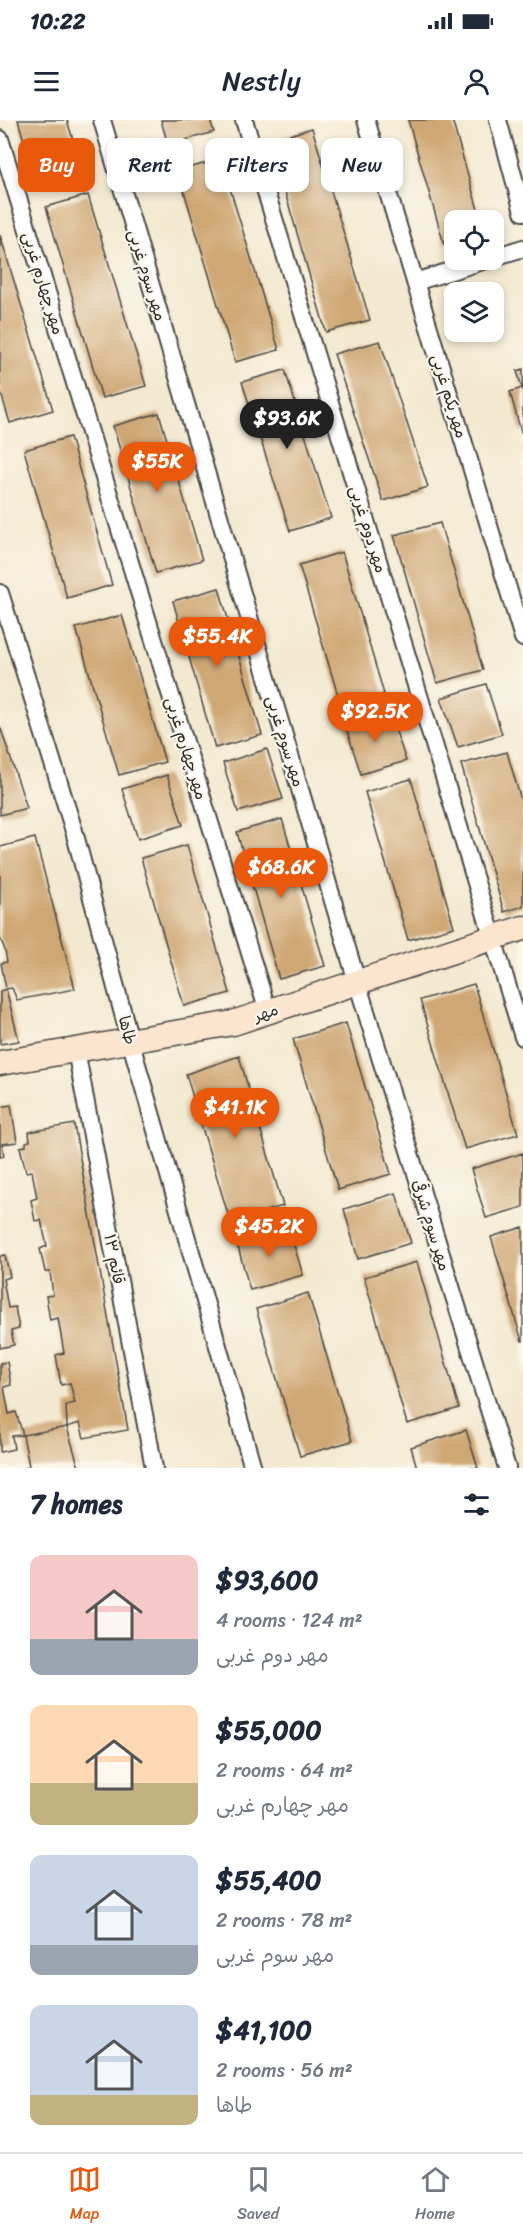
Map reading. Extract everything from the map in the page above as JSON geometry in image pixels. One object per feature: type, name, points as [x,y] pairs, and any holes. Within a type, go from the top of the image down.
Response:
[{"type":"street","name":"مهر سوم غربی","points":[[102,120],[357,982]]},
{"type":"street","name":"مهر دوم غربی","points":[[244,120],[523,1037]]},
{"type":"street","name":"مهر یکم غربی","points":[[366,120],[523,638]]},
{"type":"street","points":[[498,120],[523,212]]},
{"type":"street","name":"مهر چهارم غربی","points":[[0,139],[268,1012]]},
{"type":"street","points":[[504,254],[523,248]]},
{"type":"street","points":[[415,282],[454,270]]},
{"type":"street","name":"طاها","points":[[0,593],[74,831],[130,1040],[254,1468]]},
{"type":"street","name":"مهر","points":[[0,1063],[233,1023],[523,928]]},
{"type":"street","name":"مهر سوم شرقی","points":[[357,982],[507,1468]]},
{"type":"street","name":"قائم ۱۳","points":[[76,1050],[154,1468]]},
{"type":"building","points":[[18,120],[67,120],[73,138],[23,138]]},
{"type":"building","points":[[161,120],[210,120],[214,132],[193,138],[166,138]]},
{"type":"building","points":[[408,120],[452,120],[478,210],[444,210],[444,244]]},
{"type":"building","points":[[312,128],[321,158],[321,192],[331,192],[370,320],[326,332],[285,192],[309,192],[309,138],[280,138]]},
{"type":"building","points":[[205,163],[205,192],[231,192],[279,350],[235,362],[184,192],[193,192],[193,167]]},
{"type":"building","points":[[88,195],[146,386],[102,398],[46,207]]},
{"type":"building","points":[[0,235],[53,410],[10,423],[0,390]]},
{"type":"building","points":[[380,341],[428,487],[383,501],[334,354]]},
{"type":"building","points":[[523,369],[523,431],[521,432],[510,392],[522,388],[517,371]]},
{"type":"building","points":[[285,370],[331,518],[290,531],[242,382]]},
{"type":"building","points":[[159,413],[202,560],[156,573],[113,426]]},
{"type":"building","points":[[70,437],[112,585],[67,598],[24,450]]},
{"type":"building","points":[[440,523],[483,670],[437,683],[394,535]]},
{"type":"building","points":[[342,552],[384,694],[342,709],[299,565]]},
{"type":"building","points":[[219,588],[262,735],[215,748],[173,601]]},
{"type":"building","points":[[122,615],[165,762],[119,775],[76,628]]},
{"type":"building","points":[[486,684],[502,734],[458,747],[441,698]]},
{"type":"building","points":[[389,711],[406,761],[361,774],[345,725]]},
{"type":"building","points":[[0,726],[27,808],[0,815]]},
{"type":"building","points":[[267,749],[283,799],[238,812],[223,763]]},
{"type":"building","points":[[507,752],[523,807],[523,906],[504,912],[461,764]]},
{"type":"building","points":[[167,775],[183,825],[138,839],[122,789]]},
{"type":"building","points":[[411,779],[454,927],[408,940],[365,792]]},
{"type":"building","points":[[282,819],[325,966],[279,979],[237,832]]},
{"type":"building","points":[[35,838],[75,989],[17,1000],[12,988],[6,989],[1,963],[7,962],[0,938],[0,847]]},
{"type":"building","points":[[187,845],[230,993],[184,1006],[141,858]]},
{"type":"building","points":[[474,984],[518,1134],[465,1149],[420,1000]]},
{"type":"building","points":[[6,989],[19,1041],[0,1044],[0,991]]},
{"type":"building","points":[[346,1023],[391,1174],[338,1190],[293,1039]]},
{"type":"building","points":[[239,1056],[283,1206],[230,1221],[186,1074]]},
{"type":"building","points":[[11,1105],[17,1142],[2,1144],[4,1156],[0,1157],[0,1107]]},
{"type":"building","points":[[74,1124],[128,1430],[84,1438],[80,1423],[67,1427],[66,1405],[75,1403],[70,1383],[61,1385],[56,1355],[64,1353],[58,1318],[50,1320],[46,1296],[53,1295],[50,1272],[45,1272],[40,1249],[47,1246],[41,1220],[35,1221],[31,1200],[37,1198],[32,1171],[26,1172],[20,1147],[26,1146],[26,1142],[30,1141],[29,1132]]},
{"type":"building","points":[[523,1153],[523,1207],[486,1218],[471,1169]]},
{"type":"building","points":[[396,1193],[411,1243],[358,1259],[344,1209]]},
{"type":"building","points":[[288,1225],[303,1275],[250,1290],[236,1240]]},
{"type":"building","points":[[523,1227],[523,1341],[522,1341],[491,1237]]},
{"type":"building","points":[[5,1255],[10,1277],[3,1279],[8,1308],[15,1307],[19,1329],[11,1331],[14,1345],[0,1348],[0,1256]]},
{"type":"building","points":[[417,1262],[459,1408],[407,1424],[364,1277]]},
{"type":"building","points":[[308,1293],[352,1441],[300,1456],[256,1309]]},
{"type":"building","points":[[7,1362],[11,1385],[4,1387],[9,1414],[16,1412],[23,1435],[12,1436],[14,1449],[0,1452],[0,1363]]},
{"type":"building","points":[[67,1427],[79,1468],[25,1468],[29,1466],[23,1435]]},
{"type":"building","points":[[466,1430],[478,1468],[417,1468],[411,1447]]}]
